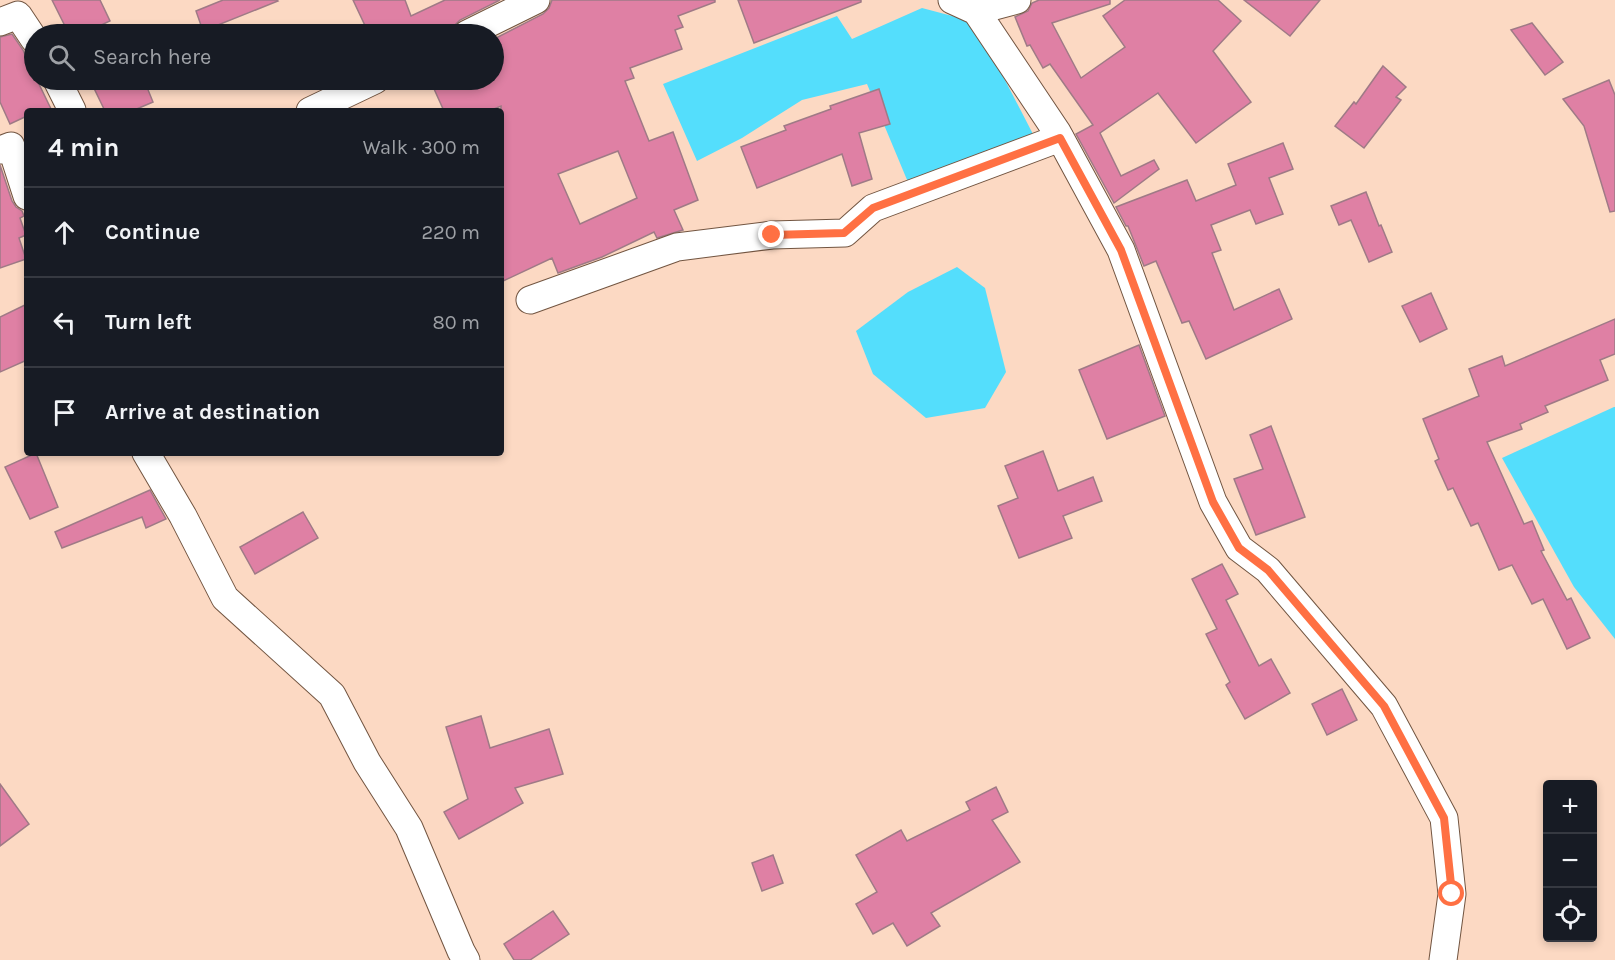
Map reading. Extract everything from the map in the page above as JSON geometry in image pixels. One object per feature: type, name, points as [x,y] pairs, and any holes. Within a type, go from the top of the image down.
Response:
[{"type":"street","points":[[487,24],[536,0]]},
{"type":"street","points":[[1017,0],[964,6],[1060,138],[1121,250],[1213,502],[1239,548],[1268,570],[1384,706],[1444,818],[1452,894],[1443,960]]},
{"type":"street","points":[[0,22],[18,15],[24,24]]},
{"type":"street","points":[[62,90],[71,108]]},
{"type":"street","points":[[316,108],[354,90]]},
{"type":"street","points":[[530,300],[677,248],[772,235],[844,233],[873,208],[1060,138]]},
{"type":"street","points":[[13,144],[24,185]]},
{"type":"street","points":[[148,456],[183,516],[225,598],[332,695],[367,762],[409,828],[466,960]]},
{"type":"water","points":[[922,8],[975,22],[1035,138],[910,187],[867,84],[802,100],[742,138],[697,161],[663,84],[837,16],[852,39]]},
{"type":"water","points":[[957,267],[985,288],[1006,372],[985,408],[926,418],[873,374],[856,331],[908,292]]},
{"type":"water","points":[[1615,407],[1615,639],[1574,587],[1502,458]]},
{"type":"building","points":[[52,0],[100,0],[110,21],[104,24],[64,24]]},
{"type":"building","points":[[223,0],[278,1],[220,24],[201,24],[196,11]]},
{"type":"building","points":[[353,0],[405,0],[411,16],[445,0],[500,0],[456,24],[364,24]]},
{"type":"building","points":[[552,0],[715,0],[715,2],[678,16],[683,27],[675,30],[682,49],[630,68],[634,78],[625,81],[649,141],[673,132],[698,200],[674,210],[683,230],[657,238],[654,232],[602,257],[558,273],[552,258],[504,281],[504,108],[501,106],[496,108],[443,108],[435,90],[504,90],[504,34],[543,14],[549,8]],"holes":[[[618,151],[637,198],[580,224],[558,174]]]},
{"type":"building","points":[[738,0],[861,0],[861,2],[754,43]]},
{"type":"building","points":[[1039,0],[1110,0],[1110,4],[1052,23],[1081,78],[1125,47],[1103,16],[1125,0],[1218,0],[1241,21],[1213,51],[1251,102],[1196,143],[1158,93],[1100,133],[1121,176],[1154,160],[1159,169],[1114,203],[1076,134],[1093,125],[1050,64],[1043,68],[1030,45],[1027,46],[1015,17],[1028,11],[1032,3]]},
{"type":"building","points":[[1244,0],[1320,0],[1290,36]]},
{"type":"building","points":[[1532,23],[1563,62],[1545,75],[1511,30]]},
{"type":"building","points":[[12,34],[24,52],[24,90],[42,90],[51,108],[24,108],[24,117],[10,124],[0,102],[0,37]]},
{"type":"building","points":[[1383,66],[1406,87],[1396,97],[1401,100],[1364,148],[1335,126],[1354,102],[1356,104]]},
{"type":"building","points":[[1609,80],[1615,95],[1615,211],[1610,212],[1584,126],[1563,99]]},
{"type":"building","points":[[879,89],[890,124],[859,133],[872,179],[852,186],[842,154],[757,188],[741,147],[786,130],[784,126],[831,109],[830,106]]},
{"type":"building","points":[[95,90],[148,90],[153,102],[139,108],[104,108]]},
{"type":"building","points":[[1283,143],[1293,169],[1269,178],[1283,214],[1256,224],[1250,210],[1211,225],[1221,250],[1212,253],[1234,310],[1279,289],[1292,319],[1206,359],[1189,321],[1182,323],[1156,261],[1144,266],[1128,226],[1116,207],[1187,180],[1196,201],[1236,185],[1228,164]]},
{"type":"building","points":[[0,165],[12,201],[24,216],[20,218],[24,236],[19,238],[24,260],[0,268]]},
{"type":"building","points":[[1366,192],[1392,252],[1369,262],[1351,220],[1339,225],[1331,206]]},
{"type":"building","points":[[1431,293],[1447,329],[1420,342],[1402,306]]},
{"type":"building","points":[[24,305],[24,361],[0,372],[0,317]]},
{"type":"building","points":[[1615,319],[1615,354],[1600,360],[1608,380],[1545,406],[1548,412],[1520,424],[1522,429],[1487,442],[1524,524],[1532,521],[1544,550],[1541,551],[1567,600],[1571,598],[1590,638],[1567,649],[1543,599],[1532,604],[1512,565],[1499,570],[1478,523],[1471,526],[1453,488],[1448,490],[1435,461],[1439,459],[1423,419],[1479,396],[1469,369],[1502,356],[1505,366]]},
{"type":"building","points":[[1139,345],[1165,416],[1107,439],[1079,370]]},
{"type":"building","points":[[1271,426],[1305,517],[1256,535],[1234,479],[1263,469],[1250,435]]},
{"type":"building","points":[[1043,451],[1058,491],[1093,477],[1102,501],[1063,516],[1072,538],[1019,558],[998,506],[1018,498],[1005,466]]},
{"type":"building","points":[[29,456],[37,456],[58,507],[30,519],[5,467]]},
{"type":"building","points":[[150,490],[166,519],[146,528],[142,517],[62,548],[55,532]]},
{"type":"building","points":[[303,512],[318,538],[255,574],[240,547]]},
{"type":"building","points":[[1222,564],[1238,594],[1226,600],[1259,666],[1271,659],[1290,693],[1245,719],[1226,685],[1230,682],[1206,634],[1217,629],[1192,579]]},
{"type":"building","points":[[1342,689],[1357,720],[1327,735],[1312,704]]},
{"type":"building","points":[[481,716],[490,748],[549,729],[563,774],[515,788],[523,803],[459,839],[444,812],[468,799],[446,727]]},
{"type":"building","points":[[0,784],[29,824],[0,846]]},
{"type":"building","points":[[996,787],[1008,812],[992,820],[1020,862],[931,913],[940,926],[907,946],[893,923],[873,934],[856,904],[877,892],[856,855],[901,830],[907,841],[970,810],[966,802]]},
{"type":"building","points":[[773,855],[783,883],[762,891],[752,863]]},
{"type":"building","points":[[553,911],[569,934],[530,960],[514,960],[504,944]]},
{"type":"route","points":[[772,235],[844,233],[873,208],[1060,138],[1121,250],[1213,502],[1239,548],[1268,570],[1384,706],[1444,818],[1452,894]]}]
